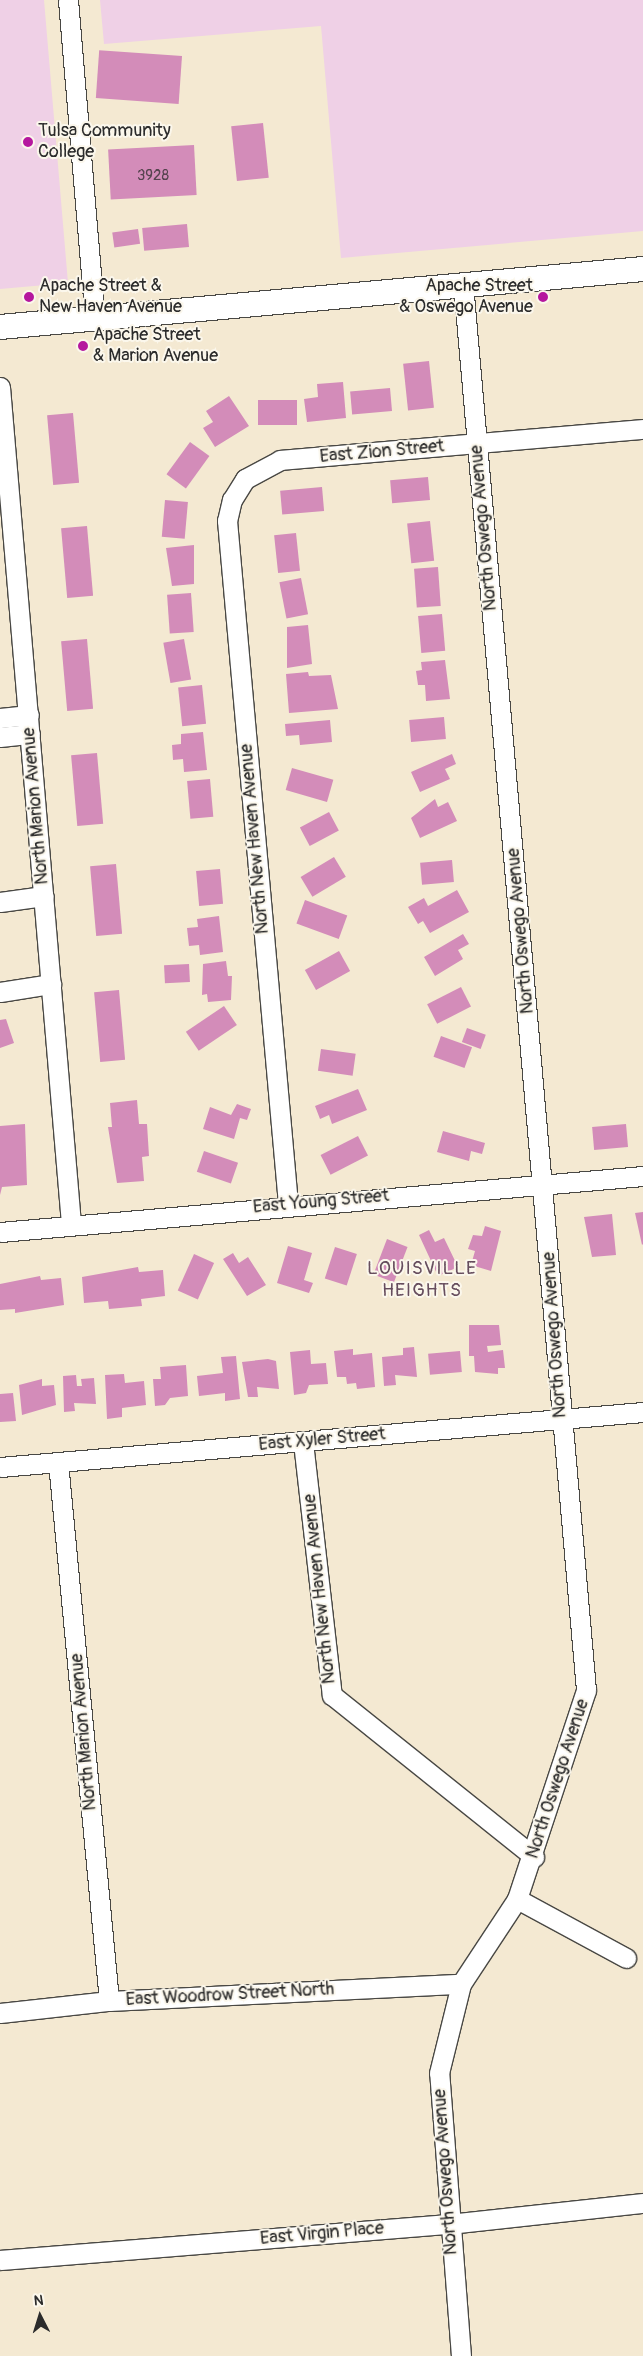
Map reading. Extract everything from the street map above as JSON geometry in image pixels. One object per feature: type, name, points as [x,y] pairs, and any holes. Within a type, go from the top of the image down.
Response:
[{"type":"main road","points":[[0,327],[643,269]]},
{"type":"street","points":[[68,0],[94,319]]},
{"type":"street","name":"North Oswego Avenue","points":[[461,2356],[449,2224],[439,2073],[461,1984],[517,1899],[534,1857],[586,1690],[561,1419],[544,1184],[463,284]]},
{"type":"street","name":"North Marion Avenue","points":[[0,387],[8,553],[29,715],[71,1224]]},
{"type":"street","name":"East Zion Street","points":[[245,479],[280,460],[643,429]]},
{"type":"street","name":"North New Haven Avenue","points":[[245,479],[232,500],[227,521],[288,1204]]},
{"type":"street","points":[[0,718],[29,715]]},
{"type":"street","points":[[0,737],[30,734]]},
{"type":"street","points":[[0,902],[44,896]]},
{"type":"street","points":[[0,992],[51,984]]},
{"type":"street","name":"East Young Street","points":[[0,1232],[288,1204],[643,1176]]},
{"type":"street","name":"East Xyler Street","points":[[0,1467],[643,1412]]},
{"type":"street","name":"North New Haven Avenue","points":[[304,1442],[332,1695],[534,1857]]},
{"type":"street","name":"North Marion Avenue","points":[[58,1462],[109,2001]]},
{"type":"street","points":[[517,1899],[626,1958]]},
{"type":"street","name":"East Woodrow Street North","points":[[0,2014],[109,2001],[461,1984]]},
{"type":"street","name":"East Virgin Place","points":[[0,2260],[449,2224],[643,2203]]},
{"type":"shaded area","name":"Tulsa Community College","points":[[0,0],[44,0],[68,283],[0,289]]},
{"type":"shaded area","points":[[100,0],[643,0],[643,231],[341,258],[321,26],[104,44]]},
{"type":"building","points":[[99,50],[182,56],[179,104],[96,98]]},
{"type":"building","points":[[263,123],[269,178],[237,181],[231,126]]},
{"type":"building","points":[[194,145],[197,195],[111,199],[108,150]]},
{"type":"building","points":[[187,224],[189,247],[144,251],[142,228]]},
{"type":"building","points":[[138,229],[140,244],[114,247],[112,233]]},
{"type":"building","points":[[429,361],[434,408],[408,410],[403,364]]},
{"type":"building","points":[[343,382],[346,418],[307,422],[304,399],[318,397],[317,384]]},
{"type":"building","points":[[390,388],[392,411],[352,414],[350,391]]},
{"type":"building","points":[[229,396],[249,426],[215,447],[203,428],[213,422],[206,411]]},
{"type":"building","points":[[258,400],[297,400],[297,425],[258,425]]},
{"type":"building","points":[[73,413],[79,483],[53,485],[47,415]]},
{"type":"building","points":[[190,442],[209,456],[186,488],[166,474]]},
{"type":"building","points":[[428,477],[430,500],[392,503],[390,480]]},
{"type":"building","points":[[322,487],[324,511],[282,515],[280,491]]},
{"type":"building","points":[[165,500],[188,502],[185,539],[162,537]]},
{"type":"building","points":[[430,521],[434,561],[411,563],[407,523]]},
{"type":"building","points":[[87,526],[93,596],[67,598],[61,528]]},
{"type":"building","points":[[296,533],[300,571],[278,573],[274,535]]},
{"type":"building","points":[[194,545],[194,584],[172,586],[166,548]]},
{"type":"building","points":[[438,567],[441,606],[417,608],[414,569]]},
{"type":"building","points":[[301,578],[308,614],[286,619],[279,582]]},
{"type":"building","points":[[191,593],[194,632],[170,634],[167,595]]},
{"type":"building","points":[[442,614],[445,651],[421,653],[418,616]]},
{"type":"building","points":[[308,625],[312,664],[287,668],[287,627]]},
{"type":"building","points":[[87,639],[93,709],[67,711],[61,641]]},
{"type":"building","points":[[184,639],[191,679],[170,683],[163,643]]},
{"type":"building","points":[[445,660],[450,699],[426,701],[425,685],[418,685],[416,671],[422,670],[421,662]]},
{"type":"building","points":[[308,672],[309,676],[331,675],[338,709],[289,713],[286,674]]},
{"type":"building","points":[[202,685],[206,724],[182,726],[178,688]]},
{"type":"building","points":[[444,717],[446,739],[411,742],[409,720]]},
{"type":"building","points":[[330,720],[332,742],[300,745],[299,735],[286,736],[285,724]]},
{"type":"building","points":[[203,732],[207,770],[184,772],[183,759],[173,760],[172,745],[181,744],[181,734]]},
{"type":"building","points":[[97,753],[103,824],[77,826],[71,755]]},
{"type":"building","points":[[452,754],[456,764],[445,769],[450,779],[420,792],[411,772]]},
{"type":"building","points":[[292,768],[333,780],[327,802],[286,790]]},
{"type":"building","points":[[210,779],[213,817],[190,819],[187,781]]},
{"type":"building","points":[[435,799],[438,807],[448,802],[457,821],[420,838],[411,818]]},
{"type":"building","points":[[329,812],[339,831],[310,846],[300,827]]},
{"type":"building","points":[[334,857],[346,877],[312,897],[301,877]]},
{"type":"building","points":[[452,860],[454,882],[422,885],[420,863]]},
{"type":"building","points":[[116,864],[122,934],[96,936],[90,866]]},
{"type":"building","points":[[220,869],[223,904],[199,906],[196,871]]},
{"type":"building","points":[[457,890],[469,912],[430,933],[423,921],[418,924],[408,907],[424,898],[428,906]]},
{"type":"building","points":[[305,900],[347,915],[339,939],[296,923]]},
{"type":"building","points":[[219,916],[223,952],[200,955],[199,945],[189,946],[187,928],[198,927],[197,919]]},
{"type":"building","points":[[463,934],[469,944],[458,950],[463,959],[435,976],[424,957]]},
{"type":"building","points":[[339,951],[350,971],[316,990],[305,970]]},
{"type":"building","points":[[226,961],[228,976],[232,976],[231,1000],[208,1002],[207,994],[202,995],[203,964]]},
{"type":"building","points":[[189,964],[190,982],[165,983],[164,965]]},
{"type":"building","points":[[461,987],[471,1007],[437,1024],[427,1004]]},
{"type":"building","points":[[119,990],[125,1060],[100,1062],[94,992]]},
{"type":"building","points":[[224,1006],[237,1025],[199,1051],[186,1032]]},
{"type":"building","points":[[6,1019],[14,1043],[0,1048],[0,1020]]},
{"type":"building","points":[[467,1028],[486,1035],[481,1049],[462,1042]]},
{"type":"building","points":[[441,1036],[472,1047],[464,1068],[433,1057]]},
{"type":"building","points":[[321,1049],[356,1054],[353,1076],[318,1071]]},
{"type":"building","points":[[358,1089],[367,1110],[332,1124],[329,1115],[320,1119],[315,1106]]},
{"type":"building","points":[[137,1100],[139,1124],[147,1124],[149,1156],[142,1157],[144,1181],[117,1183],[108,1127],[112,1127],[110,1103]]},
{"type":"building","points":[[237,1104],[251,1109],[247,1120],[240,1118],[234,1139],[203,1129],[210,1107],[231,1115]]},
{"type":"building","points":[[25,1124],[27,1185],[2,1187],[0,1195],[0,1126]]},
{"type":"building","points":[[626,1124],[628,1147],[594,1150],[592,1127]]},
{"type":"building","points":[[443,1131],[485,1143],[482,1154],[471,1151],[469,1161],[437,1152]]},
{"type":"building","points":[[358,1136],[368,1156],[331,1175],[321,1155]]},
{"type":"building","points":[[204,1151],[238,1163],[231,1184],[197,1172]]},
{"type":"building","points":[[643,1212],[643,1244],[642,1245],[635,1213]]},
{"type":"building","points":[[612,1214],[616,1255],[592,1257],[584,1217]]},
{"type":"building","points":[[485,1226],[501,1231],[491,1271],[471,1265],[475,1251],[468,1249],[473,1235],[482,1236]]},
{"type":"building","points":[[429,1230],[435,1242],[444,1238],[458,1267],[438,1276],[419,1235]]},
{"type":"building","points":[[387,1239],[408,1247],[394,1282],[373,1274]]},
{"type":"building","points":[[288,1246],[312,1253],[304,1280],[313,1283],[309,1293],[277,1283]]},
{"type":"building","points":[[335,1247],[357,1254],[347,1285],[325,1278]]},
{"type":"building","points":[[233,1253],[239,1263],[248,1257],[266,1285],[247,1296],[223,1259]]},
{"type":"building","points":[[194,1254],[214,1263],[198,1299],[178,1291]]},
{"type":"building","points":[[138,1267],[139,1272],[163,1270],[165,1296],[141,1299],[142,1306],[109,1309],[108,1301],[84,1303],[82,1277]]},
{"type":"building","points":[[40,1276],[41,1280],[61,1278],[64,1305],[15,1313],[15,1309],[0,1310],[0,1284]]},
{"type":"building","points":[[469,1325],[499,1325],[501,1345],[487,1346],[488,1352],[503,1350],[505,1368],[498,1368],[498,1374],[475,1372],[474,1356],[469,1356]]},
{"type":"building","points":[[414,1347],[417,1377],[395,1375],[396,1385],[384,1386],[382,1357],[403,1355],[403,1348]]},
{"type":"building","points":[[353,1349],[353,1355],[372,1353],[375,1387],[357,1389],[356,1383],[347,1384],[346,1377],[337,1377],[334,1351]]},
{"type":"building","points":[[310,1350],[311,1364],[326,1363],[328,1384],[309,1385],[306,1393],[294,1395],[290,1352]]},
{"type":"building","points":[[460,1351],[462,1372],[430,1375],[428,1354]]},
{"type":"building","points":[[236,1356],[240,1399],[225,1401],[225,1393],[199,1396],[197,1376],[223,1373],[221,1357]]},
{"type":"building","points":[[268,1359],[276,1361],[279,1389],[257,1387],[258,1397],[248,1397],[242,1362]]},
{"type":"building","points":[[186,1365],[188,1396],[170,1398],[165,1405],[155,1406],[153,1379],[161,1379],[160,1367]]},
{"type":"building","points":[[124,1374],[125,1383],[144,1381],[146,1405],[122,1408],[122,1417],[107,1419],[105,1375]]},
{"type":"building","points":[[76,1375],[77,1386],[82,1386],[81,1379],[94,1378],[96,1404],[74,1403],[75,1411],[64,1412],[63,1376]]},
{"type":"building","points":[[42,1379],[42,1386],[54,1385],[56,1405],[22,1415],[19,1385]]},
{"type":"building","points":[[13,1393],[16,1421],[0,1422],[0,1394]]},
{"type":"place","name":"Tulsa Community College","points":[[28,142]]},
{"type":"place","name":"Apache Street & New Haven Avenue","points":[[29,297]]},
{"type":"place","name":"Apache Street & Oswego Avenue","points":[[543,297]]},
{"type":"place","name":"Apache Street & Marion Avenue","points":[[83,346]]},
{"type":"district","name":"LOUISVILLE HEIGHTS","points":[[422,1280]]}]
